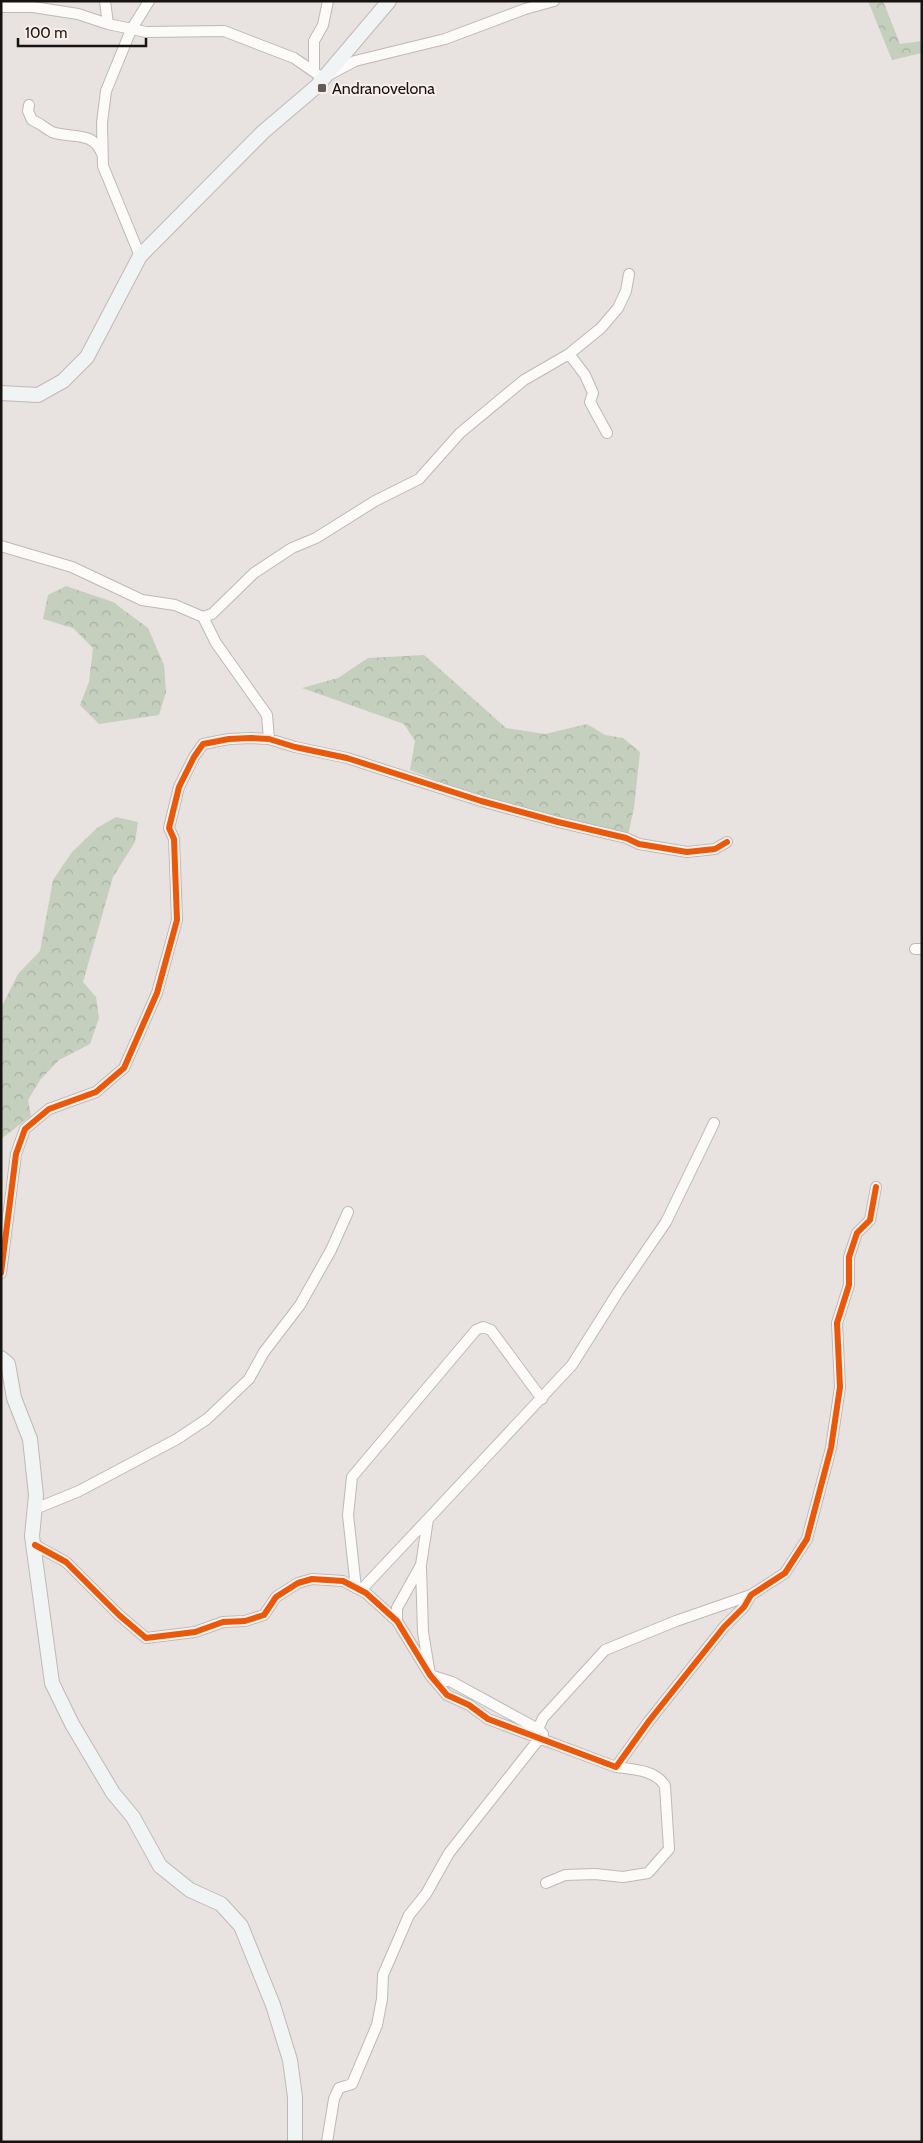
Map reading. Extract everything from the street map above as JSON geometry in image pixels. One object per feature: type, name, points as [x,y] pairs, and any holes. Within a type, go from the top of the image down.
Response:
[{"type":"street","points":[[105,1],[108,24]]},
{"type":"street","points":[[140,256],[103,166],[102,123],[106,92],[130,30],[148,1]]},
{"type":"street","points":[[1,393],[38,395],[63,381],[87,358],[106,324],[123,284],[140,256],[263,132],[317,86],[318,74],[314,41],[323,25],[328,1]]},
{"type":"street","points":[[318,74],[355,61],[445,39],[525,9],[554,1]]},
{"type":"street","points":[[318,74],[384,3]]},
{"type":"street","points":[[1,7],[33,7],[78,14],[130,30],[146,32],[224,32],[294,58],[318,74]]},
{"type":"street","points":[[29,105],[28,111],[32,120],[42,124],[51,132],[89,137],[99,146],[104,157]]},
{"type":"street","points":[[1,546],[72,567],[142,600],[175,605],[203,616],[212,614],[254,573],[286,552],[419,480],[465,428],[524,380],[569,354],[602,328],[618,308],[626,291],[629,274]]},
{"type":"street","points":[[569,354],[584,375],[593,393],[590,402],[607,433]]},
{"type":"street","points":[[203,616],[216,643],[267,715],[269,739]]},
{"type":"street","points":[[1,1273],[16,1154],[25,1129],[49,1109],[96,1092],[124,1068],[157,993],[176,920],[174,839],[169,828],[180,787],[194,757],[204,744],[229,739],[269,739],[295,747],[347,758],[481,800],[558,822],[626,838],[639,844],[687,852],[715,849],[727,842]]},
{"type":"street","points":[[358,1589],[428,1519],[542,1399],[572,1364],[666,1222],[714,1123]]},
{"type":"street","points":[[327,2142],[334,2099],[340,2088],[352,2084],[377,2024],[382,1999],[382,1974],[409,1916],[426,1894],[449,1853],[539,1734],[543,1718],[606,1650],[676,1621],[751,1594],[786,1573],[807,1539],[832,1448],[840,1388],[837,1323],[849,1285],[849,1257],[857,1233],[870,1220],[876,1187]]},
{"type":"street","points":[[35,1510],[79,1491],[176,1439],[207,1419],[249,1379],[264,1352],[300,1305],[331,1250],[348,1212]]},
{"type":"street","points":[[358,1589],[348,1515],[352,1477],[476,1330],[483,1327],[491,1330],[542,1399]]},
{"type":"street","points":[[1,1358],[8,1364],[14,1398],[30,1439],[36,1495],[32,1536],[35,1545],[52,1683],[72,1724],[113,1793],[133,1817],[160,1866],[190,1890],[221,1904],[240,1926],[273,2005],[290,2060],[295,2097],[295,2142]]},
{"type":"street","points":[[428,1519],[421,1565],[423,1632],[430,1675]]},
{"type":"street","points":[[35,1545],[66,1562],[119,1615],[146,1638],[195,1632],[223,1622],[246,1622],[264,1615],[276,1597],[298,1583],[312,1579],[343,1581],[358,1589],[397,1621],[430,1675],[447,1695],[468,1705],[488,1719],[539,1734]]},
{"type":"street","points":[[397,1621],[397,1608],[421,1565]]},
{"type":"street","points":[[616,1767],[649,1720],[724,1627],[744,1607],[751,1594]]},
{"type":"street","points":[[430,1675],[452,1682],[539,1734],[552,1744],[616,1767],[648,1773],[661,1780],[665,1786],[669,1849],[648,1873],[623,1878],[595,1874],[565,1875],[546,1883]]},
{"type":"green space","points":[[868,1],[883,1],[900,44],[922,41],[922,53],[892,60]]},
{"type":"green space","points":[[66,586],[113,602],[148,628],[164,665],[166,692],[159,715],[99,724],[80,705],[89,682],[93,648],[73,628],[43,619],[48,595]]},
{"type":"green space","points":[[424,655],[506,728],[545,734],[587,724],[605,735],[623,738],[640,752],[634,808],[628,835],[477,796],[410,770],[415,741],[404,724],[302,688],[338,678],[368,658]]},
{"type":"green space","points":[[116,817],[138,822],[135,842],[113,877],[83,982],[96,997],[99,1018],[90,1044],[59,1060],[40,1080],[28,1100],[31,1116],[1,1139],[1,1008],[18,974],[40,951],[53,880],[72,852],[97,828]]},
{"type":"cycle path","points":[[1,1273],[16,1154],[25,1129],[49,1109],[96,1092],[124,1068],[157,993],[177,920],[174,839],[169,828],[179,787],[194,757],[203,744],[229,739],[269,739],[295,747],[347,758],[481,801],[626,838],[639,844],[687,852],[715,849],[727,842]]},
{"type":"cycle path","points":[[35,1545],[66,1562],[119,1615],[146,1638],[195,1632],[223,1622],[245,1621],[264,1615],[276,1597],[298,1583],[312,1579],[343,1581],[366,1593],[397,1621],[430,1675],[447,1695],[469,1705],[488,1719],[616,1767],[649,1721],[724,1627],[744,1607],[751,1595],[785,1573],[807,1539],[831,1448],[840,1387],[837,1323],[849,1285],[849,1257],[857,1233],[870,1220],[876,1187]]},
{"type":"place","name":"Andranovelona","points":[[322,88]]}]
